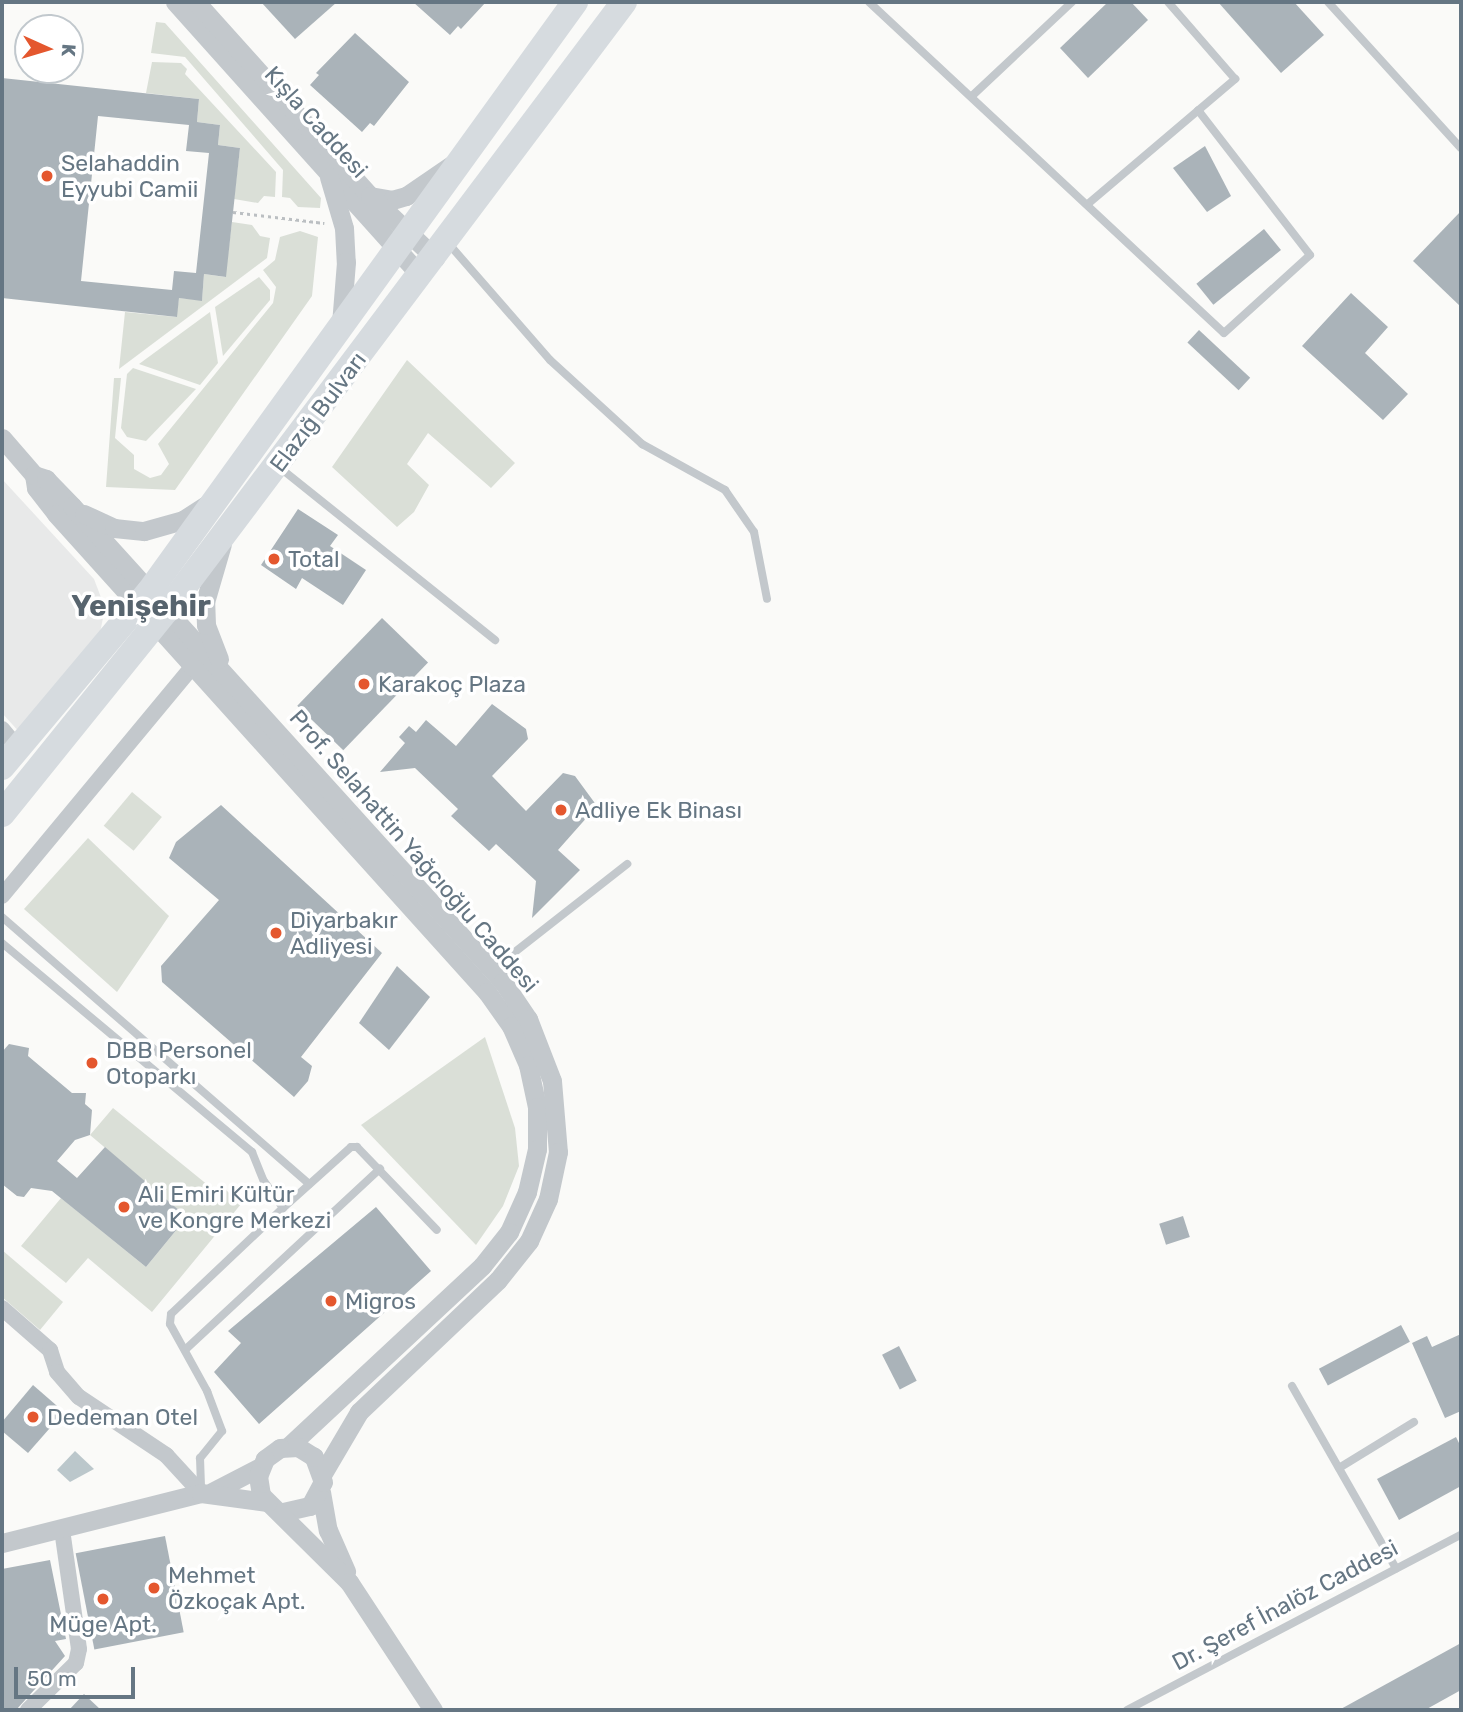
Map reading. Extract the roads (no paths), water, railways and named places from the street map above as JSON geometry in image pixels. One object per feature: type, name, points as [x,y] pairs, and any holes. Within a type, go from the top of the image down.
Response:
[{"type":"main road","name":"Elazığ Bulvarı","points":[[2,814],[152,608],[218,498],[575,2]]},
{"type":"main road","name":"Elazığ Bulvarı","points":[[7,748],[225,534],[624,2]]},
{"type":"street","name":"Kışla Caddesi","points":[[175,2],[328,173],[402,239],[434,258]]},
{"type":"street","points":[[196,2],[370,196],[402,239]]},
{"type":"street","points":[[370,196],[391,200],[406,196],[459,160]]},
{"type":"street","points":[[328,173],[345,240],[341,324]]},
{"type":"street","points":[[2,439],[34,475],[46,479],[72,506],[152,608]]},
{"type":"street","points":[[34,475],[36,488],[56,513],[152,608]]},
{"type":"street","points":[[72,506],[114,528],[144,531],[183,520],[218,498]]},
{"type":"street","points":[[225,534],[205,615],[208,637],[229,679]]},
{"type":"street","name":"Prof. Selahattin Yağcıoğlu Caddesi","points":[[152,608],[194,665],[487,992],[521,1045],[537,1107],[537,1149],[527,1192],[496,1250],[289,1446]]},
{"type":"street","name":"Prof. Selahattin Yağcıoğlu Caddesi","points":[[152,608],[229,679],[492,970],[528,1019],[552,1082],[558,1152],[548,1199],[512,1264],[359,1412],[322,1482]]},
{"type":"street","points":[[2,896],[194,665]]},
{"type":"street","points":[[2,1308],[50,1350],[57,1372],[79,1397],[166,1455],[206,1493],[302,1511],[322,1482]]},
{"type":"street","points":[[2,1543],[206,1493],[260,1467],[271,1452],[289,1446],[314,1457],[322,1482],[328,1530],[349,1582],[433,1710]]},
{"type":"street","points":[[260,1467],[258,1486],[275,1507],[349,1582]]},
{"type":"street","points":[[28,1710],[76,1663],[79,1649],[62,1530]]},
{"type":"lane","points":[[869,2],[1089,203],[1223,333],[1310,254],[1198,110]]},
{"type":"lane","points":[[973,95],[1072,2]]},
{"type":"lane","points":[[1089,203],[1235,79],[1168,2]]},
{"type":"lane","points":[[1328,2],[1461,148]]},
{"type":"lane","points":[[434,258],[642,444],[724,490],[754,532],[767,599]]},
{"type":"lane","points":[[277,465],[495,640]]},
{"type":"lane","points":[[492,970],[627,864]]},
{"type":"lane","points":[[2,917],[309,1184]]},
{"type":"lane","points":[[2,943],[252,1152],[264,1181],[283,1208]]},
{"type":"lane","points":[[206,1493],[200,1458],[222,1431],[186,1349],[170,1324],[175,1308],[351,1147],[358,1147],[437,1230]]},
{"type":"lane","points":[[186,1349],[380,1169]]},
{"type":"lane","points":[[1292,1386],[1396,1568]]},
{"type":"lane","points":[[1339,1468],[1415,1422]]},
{"type":"lane","name":"Dr. Şeref İnalöz Caddesi","points":[[1127,1710],[1461,1535]]},
{"type":"place","name":"Selahaddin Eyyubi Camii","points":[[47,176]]},
{"type":"place","name":"Total","points":[[274,559]]},
{"type":"place","name":"Karakoç Plaza","points":[[364,684]]},
{"type":"place","name":"Adliye Ek Binası","points":[[561,810]]},
{"type":"place","name":"Diyarbakır Adliyesi","points":[[276,933]]},
{"type":"place","name":"DBB Personel Otoparkı","points":[[92,1063]]},
{"type":"place","name":"Ali Emiri Kültür ve Kongre Merkezi","points":[[124,1207]]},
{"type":"place","name":"Migros","points":[[331,1301]]},
{"type":"place","name":"Dedeman Otel","points":[[33,1417]]},
{"type":"place","name":"Mehmet Özkoçak Apt.","points":[[154,1588]]},
{"type":"place","name":"Müge Apt.","points":[[103,1599]]},
{"type":"district","name":"Yenişehir","points":[[141,606]]}]
